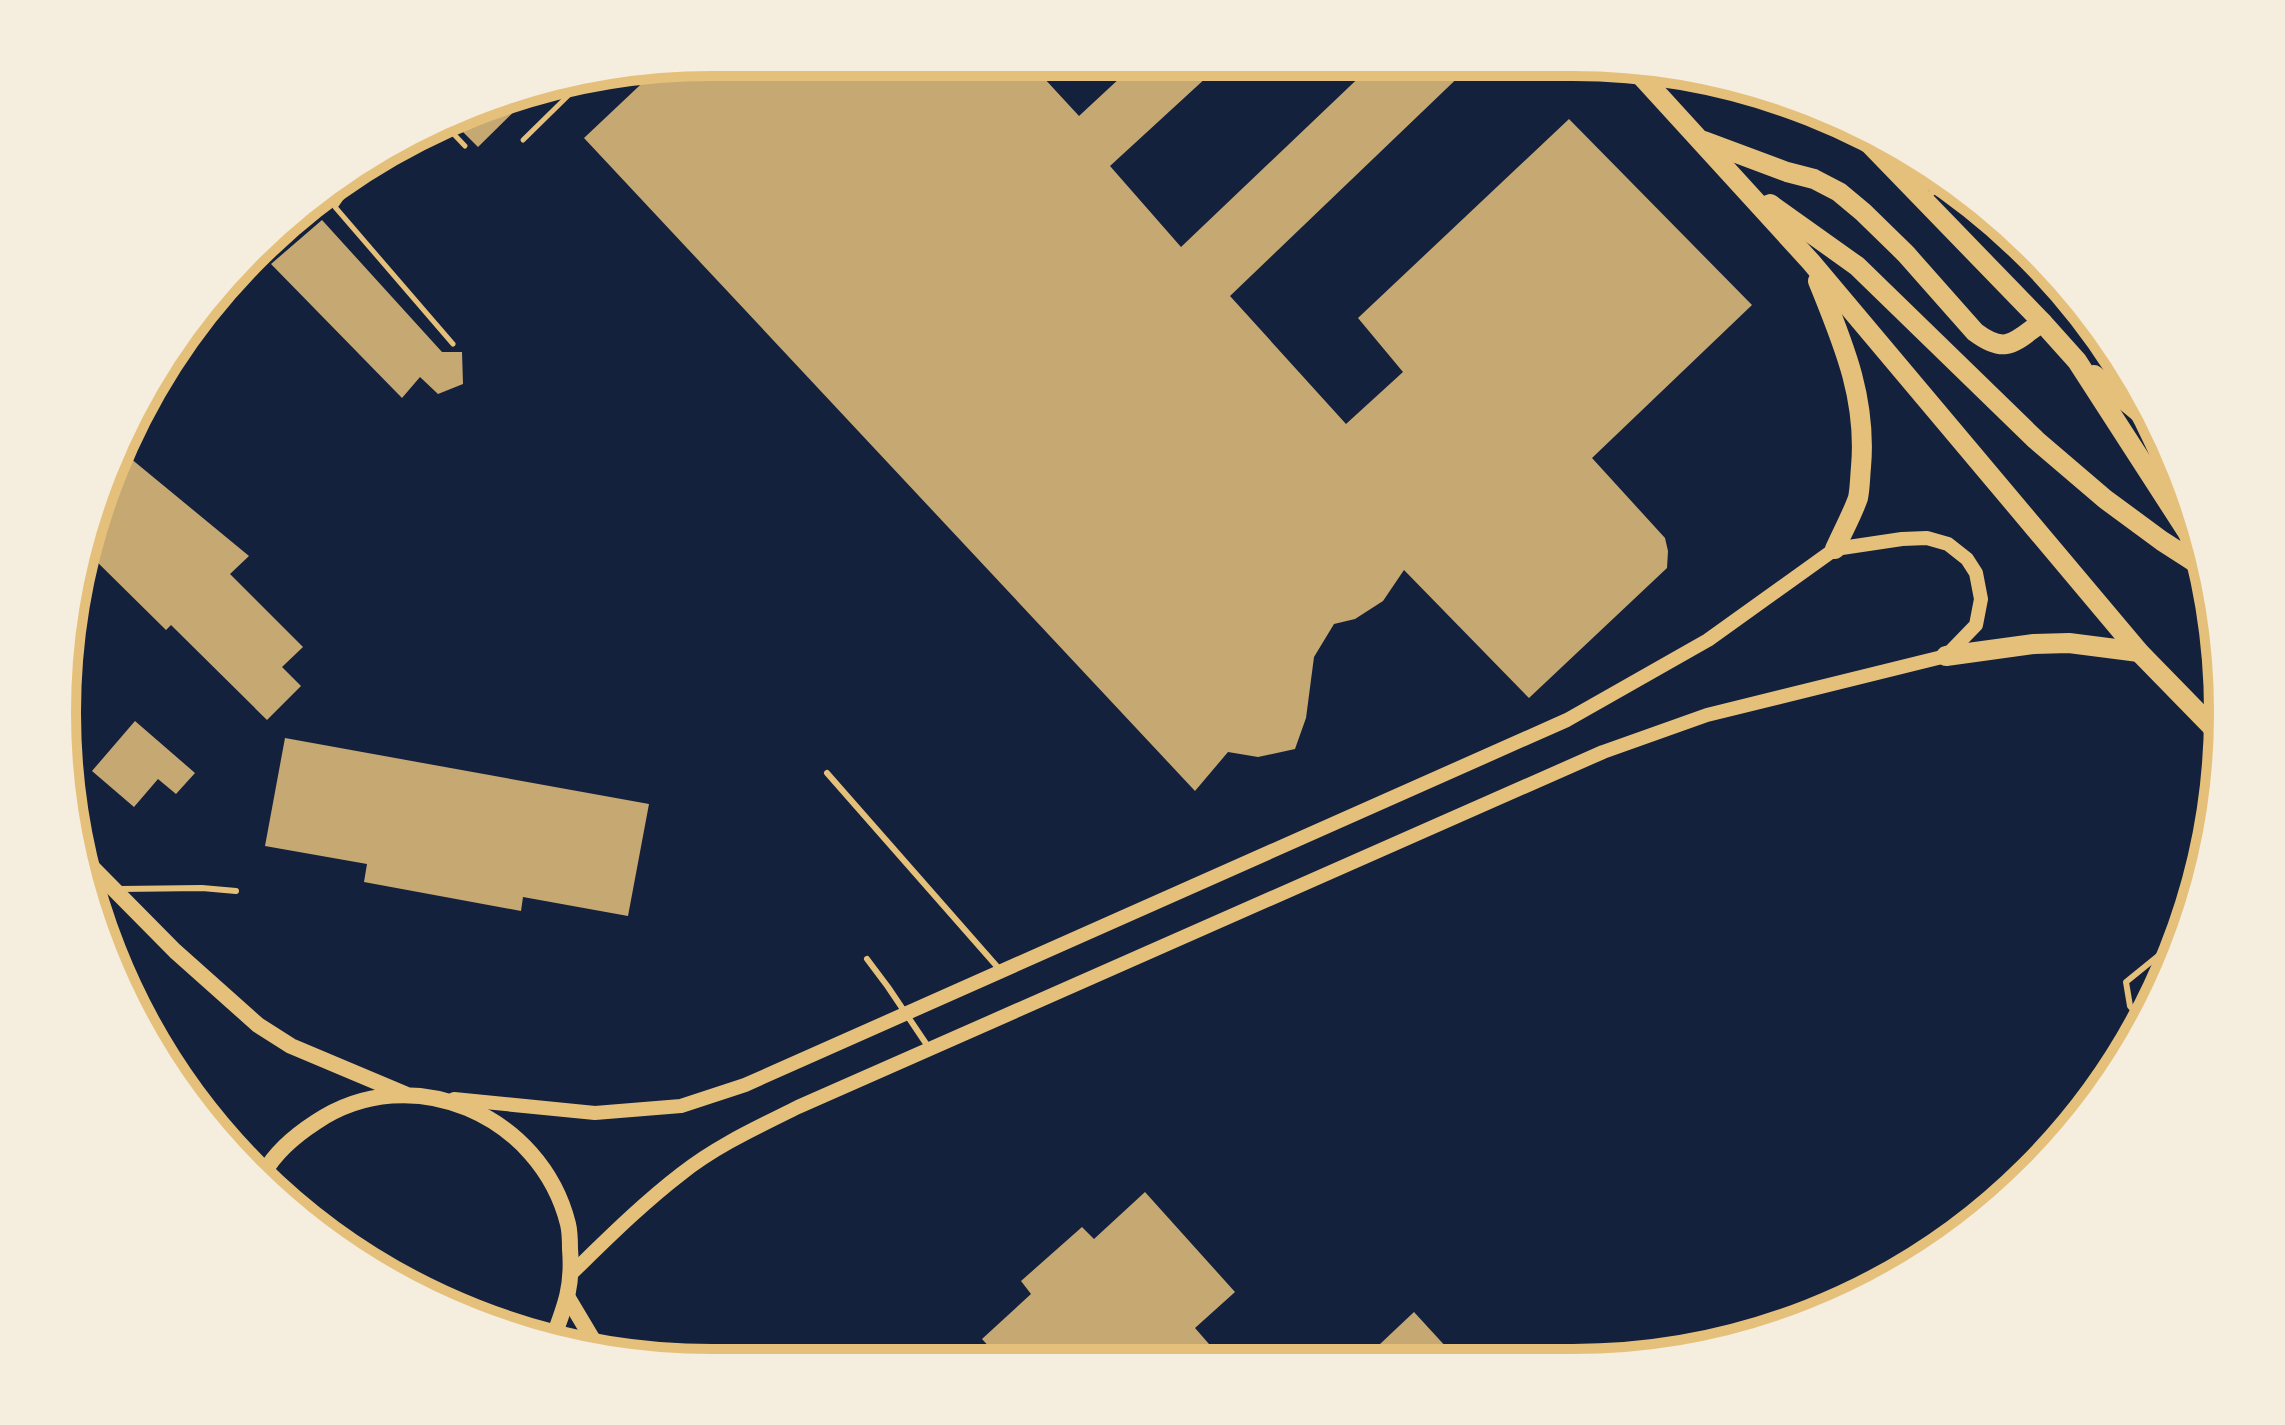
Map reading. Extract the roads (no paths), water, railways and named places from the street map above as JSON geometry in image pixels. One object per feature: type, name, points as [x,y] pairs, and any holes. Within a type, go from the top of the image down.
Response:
[{"type":"main road","points":[[1645,80],[1811,262],[2139,652],[2209,723]]},
{"type":"main road","points":[[1701,139],[1787,172],[1814,179],[1839,192],[1906,254],[1975,332],[1986,339],[1998,345],[2011,344],[2042,322]]},
{"type":"main road","points":[[1881,156],[2077,361],[2129,404]]},
{"type":"main road","points":[[1741,183],[1857,266],[2036,440],[2105,499],[2190,559]]},
{"type":"main road","points":[[1811,262],[1848,357],[1862,419],[1858,496],[1835,549]]},
{"type":"main road","points":[[2077,361],[2178,517]]},
{"type":"main road","points":[[1946,656],[2034,644],[2069,643],[2139,652]]},
{"type":"main road","points":[[97,872],[175,951],[258,1025],[291,1046],[407,1095]]},
{"type":"main road","points":[[268,1168],[294,1136],[328,1114],[366,1099],[407,1095],[437,1098],[483,1113],[522,1142],[551,1180],[568,1225],[572,1273],[568,1298],[556,1329]]},
{"type":"main road","points":[[568,1298],[592,1338]]},
{"type":"street","points":[[437,1098],[595,1113],[681,1106],[745,1085],[1567,720],[1708,640],[1835,549],[1927,538],[1948,544],[1967,559],[1976,573],[1981,599],[1976,625],[1946,656],[1722,711],[1651,733],[798,1107],[739,1136],[682,1173],[621,1225],[572,1273]]},
{"type":"lane","points":[[1924,201],[1935,190]]},
{"type":"lane","points":[[827,773],[1001,971]]},
{"type":"lane","points":[[113,889],[202,888],[236,891]]},
{"type":"lane","points":[[2134,1011],[2130,1006],[2126,982],[2162,953]]},
{"type":"lane","points":[[867,959],[930,1049]]}]
